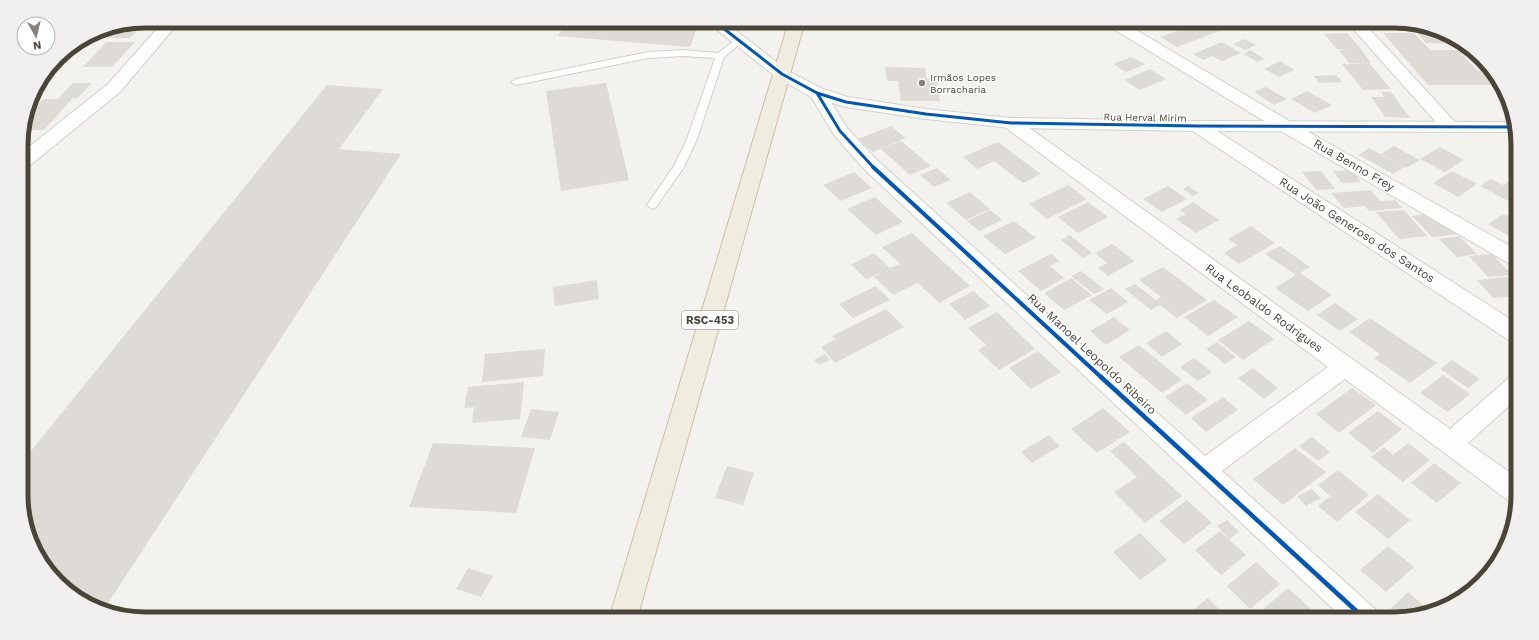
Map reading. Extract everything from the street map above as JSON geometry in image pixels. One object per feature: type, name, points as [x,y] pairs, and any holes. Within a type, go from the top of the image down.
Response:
[{"type":"highway","name":"RSC-453","points":[[624,612],[795,28]]},
{"type":"street","points":[[28,157],[114,88],[166,28]]},
{"type":"street","name":"Rua Herval Mirim","points":[[722,28],[782,74],[817,93],[846,102],[926,114],[1011,123],[1197,126],[1509,127]]},
{"type":"street","name":"Rua Benno Frey","points":[[1122,28],[1286,126],[1511,256]]},
{"type":"street","points":[[1360,28],[1449,126]]},
{"type":"street","name":"Rua Manoel Leopoldo Ribeiro","points":[[817,93],[840,131],[871,165],[1357,612]]},
{"type":"street","name":"Rua Leobaldo Rodrigues","points":[[1011,123],[1511,488]]},
{"type":"street","name":"Rua João Generoso dos Santos","points":[[1197,126],[1511,330]]},
{"type":"street","points":[[1203,471],[1345,367]]},
{"type":"street","points":[[1450,444],[1511,390]]},
{"type":"lane","points":[[652,205],[679,167],[692,139],[720,56],[738,41]]},
{"type":"lane","points":[[516,82],[648,55],[683,53],[720,56]]},
{"type":"building","points":[[563,28],[697,28],[690,47],[558,36]]},
{"type":"building","points":[[1185,28],[1218,28],[1222,30],[1177,47],[1160,37]]},
{"type":"building","points":[[1320,28],[1344,29],[1321,29]]},
{"type":"building","points":[[122,30],[138,30],[130,38],[108,38],[114,32]]},
{"type":"building","points":[[1414,30],[1432,34],[1452,44],[1426,43]]},
{"type":"building","points":[[1347,33],[1371,63],[1349,63],[1339,50],[1348,49],[1337,49],[1324,34]]},
{"type":"building","points":[[1383,33],[1414,33],[1430,50],[1458,50],[1478,71],[1484,71],[1494,85],[1428,85]]},
{"type":"building","points":[[1245,39],[1256,45],[1245,50],[1233,44]]},
{"type":"building","points":[[106,42],[135,42],[112,67],[83,67]]},
{"type":"building","points":[[1222,42],[1241,53],[1222,61],[1212,56],[1203,60],[1193,54]]},
{"type":"building","points":[[1250,50],[1265,59],[1258,62],[1243,54]]},
{"type":"building","points":[[1131,57],[1146,64],[1126,72],[1113,64]]},
{"type":"building","points":[[1280,61],[1295,70],[1279,77],[1264,69]]},
{"type":"building","points":[[1369,63],[1391,89],[1363,90],[1342,64]]},
{"type":"building","points":[[885,67],[925,68],[927,79],[936,79],[940,101],[901,101],[898,81],[887,81]]},
{"type":"building","points":[[1150,69],[1166,79],[1140,90],[1124,80]]},
{"type":"building","points":[[1336,75],[1342,82],[1319,83],[1314,76]]},
{"type":"building","points":[[73,83],[92,83],[78,98],[73,98],[44,130],[29,130],[34,108],[43,99],[58,99]]},
{"type":"building","points":[[606,83],[629,180],[561,191],[546,91]]},
{"type":"building","points":[[327,85],[383,89],[339,149],[401,154],[106,606],[93,600],[68,583],[57,572],[40,547],[30,518],[28,495],[28,455]]},
{"type":"building","points":[[1266,87],[1287,99],[1274,105],[1254,92]]},
{"type":"building","points":[[1307,91],[1332,105],[1315,113],[1291,99]]},
{"type":"building","points":[[1381,92],[1391,92],[1410,118],[1385,117],[1371,97],[1384,97]]},
{"type":"building","points":[[891,126],[906,138],[873,152],[858,139]]},
{"type":"building","points":[[901,141],[931,166],[910,175],[881,149]]},
{"type":"building","points":[[998,142],[1041,174],[1023,183],[994,161],[977,169],[963,157]]},
{"type":"building","points":[[1394,146],[1420,160],[1406,168],[1381,154]]},
{"type":"building","points":[[1440,147],[1464,160],[1445,172],[1420,159]]},
{"type":"building","points":[[1369,148],[1404,167],[1393,174],[1359,155]]},
{"type":"building","points":[[937,168],[951,180],[934,187],[920,175]]},
{"type":"building","points":[[1352,170],[1361,182],[1342,183],[1333,171]]},
{"type":"building","points":[[1321,171],[1335,189],[1316,190],[1302,172]]},
{"type":"building","points":[[1452,171],[1477,184],[1458,197],[1433,183]]},
{"type":"building","points":[[854,172],[872,188],[841,201],[823,185]]},
{"type":"building","points":[[1491,179],[1503,185],[1508,182],[1511,184],[1511,199],[1508,201],[1480,186]]},
{"type":"building","points":[[1068,185],[1087,199],[1047,219],[1029,204]]},
{"type":"building","points":[[1168,186],[1187,199],[1162,212],[1143,199]]},
{"type":"building","points":[[1188,186],[1199,193],[1193,196],[1183,189]]},
{"type":"building","points":[[1371,190],[1380,201],[1395,200],[1403,208],[1369,211],[1365,206],[1344,208],[1331,193]]},
{"type":"building","points":[[970,192],[990,209],[966,220],[946,203]]},
{"type":"building","points":[[875,197],[903,222],[876,235],[847,209]]},
{"type":"building","points":[[1088,202],[1108,217],[1078,233],[1058,217]]},
{"type":"building","points":[[1193,202],[1219,220],[1196,233],[1176,219],[1186,214],[1180,210]]},
{"type":"building","points":[[990,210],[1002,220],[979,231],[967,221]]},
{"type":"building","points":[[1404,210],[1427,236],[1399,239],[1376,212]]},
{"type":"building","points":[[1431,214],[1462,234],[1432,237],[1412,216]]},
{"type":"building","points":[[1503,214],[1511,219],[1511,237],[1488,224]]},
{"type":"building","points":[[1014,221],[1036,238],[1005,254],[983,236]]},
{"type":"building","points":[[1251,226],[1275,243],[1239,264],[1224,253],[1237,245],[1228,239]]},
{"type":"building","points":[[912,233],[970,286],[939,303],[918,283],[893,295],[874,277],[882,272],[866,279],[851,264],[874,253],[890,268],[900,264],[882,247]]},
{"type":"building","points":[[1070,235],[1092,253],[1083,258],[1061,240]]},
{"type":"building","points":[[1459,236],[1477,254],[1457,257],[1439,239]]},
{"type":"building","points":[[1112,244],[1135,261],[1108,276],[1098,268],[1107,263],[1095,253]]},
{"type":"building","points":[[1280,246],[1310,267],[1300,273],[1332,295],[1308,311],[1275,288],[1296,275],[1265,254]]},
{"type":"building","points":[[1051,254],[1060,261],[1050,266],[1064,278],[1041,291],[1018,271]]},
{"type":"building","points":[[1492,254],[1511,275],[1488,277],[1469,256]]},
{"type":"building","points":[[1163,267],[1207,300],[1177,318],[1160,305],[1151,310],[1125,289],[1135,284],[1156,300],[1161,297],[1139,280]]},
{"type":"building","points":[[1081,271],[1104,289],[1094,294],[1071,276]]},
{"type":"building","points":[[1511,277],[1511,296],[1493,298],[1477,280]]},
{"type":"building","points":[[1071,278],[1092,295],[1064,310],[1044,293]]},
{"type":"building","points":[[597,280],[599,299],[555,306],[553,287]]},
{"type":"building","points":[[876,286],[890,300],[853,318],[839,304]]},
{"type":"building","points":[[1111,288],[1128,302],[1107,314],[1089,300]]},
{"type":"building","points":[[973,291],[990,306],[965,320],[949,304]]},
{"type":"building","points":[[1214,300],[1238,317],[1208,336],[1184,317]]},
{"type":"building","points":[[1335,303],[1358,319],[1340,331],[1317,315]]},
{"type":"building","points":[[886,309],[904,327],[835,363],[821,347],[836,339],[832,336]]},
{"type":"building","points":[[997,312],[1035,349],[999,370],[978,350],[986,345],[968,328]]},
{"type":"building","points":[[1114,317],[1130,330],[1106,345],[1090,331]]},
{"type":"building","points":[[1370,318],[1437,363],[1410,383],[1374,358],[1380,354],[1349,332]]},
{"type":"building","points":[[1249,321],[1274,339],[1243,360],[1218,340]]},
{"type":"building","points":[[1166,331],[1182,344],[1162,357],[1146,343]]},
{"type":"building","points":[[1217,342],[1236,357],[1225,364],[1206,349]]},
{"type":"building","points":[[1139,345],[1182,380],[1162,393],[1119,357]]},
{"type":"building","points":[[545,349],[543,376],[482,382],[485,354]]},
{"type":"building","points":[[1038,351],[1061,372],[1031,389],[1009,368]]},
{"type":"building","points":[[825,354],[830,360],[819,365],[814,360]]},
{"type":"building","points":[[1194,358],[1212,372],[1198,381],[1180,367]]},
{"type":"building","points":[[1452,360],[1480,379],[1468,388],[1440,369]]},
{"type":"building","points":[[1253,368],[1278,388],[1264,399],[1238,378]]},
{"type":"building","points":[[1443,375],[1470,394],[1448,412],[1420,393]]},
{"type":"building","points":[[524,382],[520,419],[472,423],[474,407],[464,408],[468,387]]},
{"type":"building","points":[[1187,383],[1208,400],[1186,415],[1165,397]]},
{"type":"building","points":[[1352,388],[1376,405],[1339,433],[1316,414]]},
{"type":"building","points":[[1223,397],[1238,410],[1206,432],[1191,418]]},
{"type":"building","points":[[1103,408],[1130,432],[1097,453],[1071,429]]},
{"type":"building","points":[[531,409],[559,412],[550,440],[521,437]]},
{"type":"building","points":[[1378,411],[1402,429],[1373,453],[1348,433]]},
{"type":"building","points":[[1049,435],[1060,446],[1032,463],[1021,452]]},
{"type":"building","points":[[1312,437],[1330,452],[1318,461],[1299,446]]},
{"type":"building","points":[[1124,442],[1182,496],[1145,523],[1114,492],[1137,477],[1110,451]]},
{"type":"building","points":[[433,443],[535,448],[516,513],[409,507]]},
{"type":"building","points":[[1408,443],[1430,460],[1403,482],[1371,457],[1384,447],[1393,455]]},
{"type":"building","points":[[1295,448],[1326,472],[1283,505],[1253,479]]},
{"type":"building","points":[[1434,463],[1461,483],[1437,503],[1411,483]]},
{"type":"building","points":[[727,466],[754,473],[743,505],[715,498]]},
{"type":"building","points":[[1338,470],[1369,495],[1337,522],[1318,506],[1330,496],[1318,485]]},
{"type":"building","points":[[1312,489],[1321,498],[1306,506],[1297,496]]},
{"type":"building","points":[[1378,494],[1410,520],[1388,539],[1355,512]]},
{"type":"building","points":[[1187,500],[1212,523],[1184,544],[1159,521]]},
{"type":"building","points":[[1227,520],[1239,532],[1229,539],[1217,526]]},
{"type":"building","points":[[1220,531],[1246,555],[1221,575],[1195,550]]},
{"type":"building","points":[[1140,533],[1167,560],[1140,580],[1113,552]]},
{"type":"building","points":[[1388,546],[1414,567],[1386,592],[1360,570]]},
{"type":"building","points":[[1256,562],[1280,584],[1250,609],[1227,586]]},
{"type":"building","points":[[468,568],[493,576],[481,597],[456,589]]},
{"type":"building","points":[[1288,588],[1314,612],[1264,612],[1262,610]]},
{"type":"building","points":[[1408,592],[1426,608],[1402,612],[1391,612],[1389,610]]},
{"type":"building","points":[[1208,598],[1222,612],[1191,612]]},
{"type":"cycle path","points":[[723,28],[782,74],[817,93],[846,102],[926,114],[1011,123],[1197,126],[1509,127]]},
{"type":"cycle path","points":[[817,93],[840,131],[871,165],[1357,612]]},
{"type":"place","name":"Irmãos Lopes Borracharia","points":[[922,83]]}]
